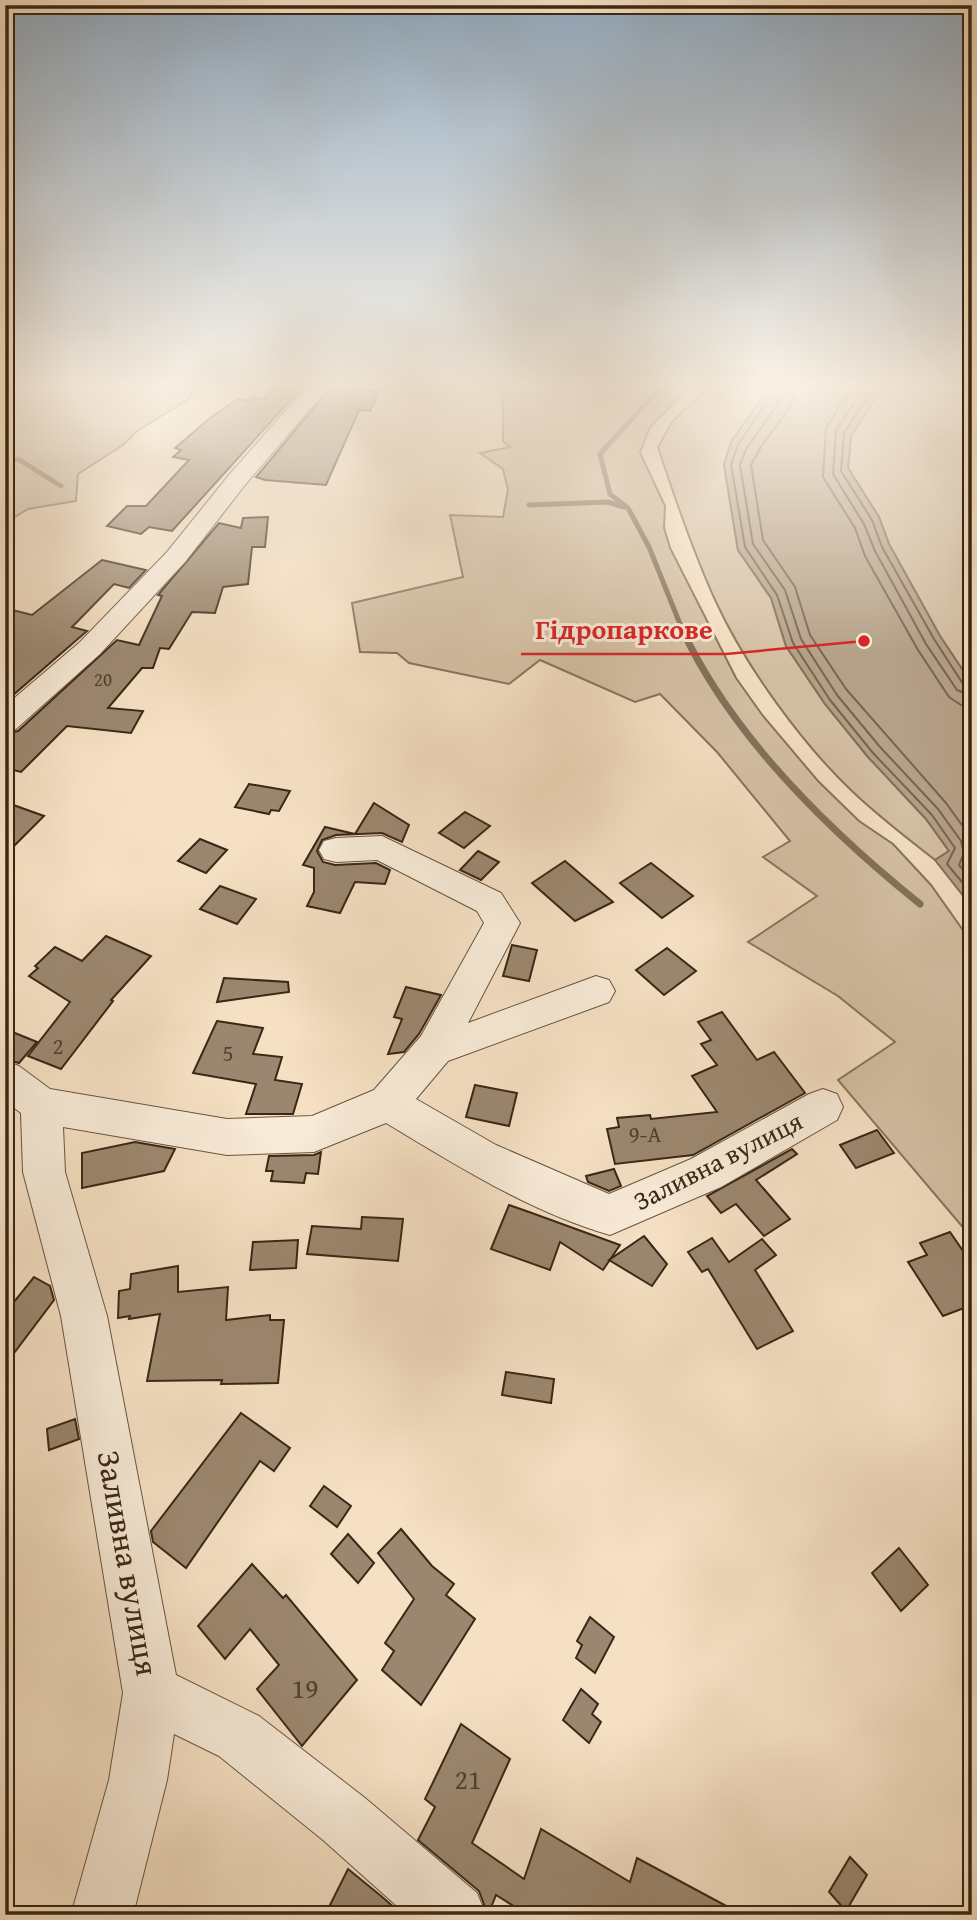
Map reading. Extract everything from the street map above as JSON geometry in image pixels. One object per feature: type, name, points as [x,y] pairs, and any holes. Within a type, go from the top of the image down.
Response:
[{"type":"street","points":[[5,722],[90,648],[176,557],[243,474]]},
{"type":"street","name":"Заливна вулиця","points":[[337,850],[382,848],[489,902],[502,923],[435,1048],[388,1103],[314,1134],[227,1137],[23,1091],[84,1316],[151,1693],[239,1736],[344,1819],[455,1915]]},
{"type":"street","points":[[435,1048],[466,1040],[596,991]]},
{"type":"street","name":"Заливна вулиця","points":[[388,1103],[481,1158],[589,1209],[610,1215],[706,1173],[823,1107]]},
{"type":"street","points":[[102,1915],[138,1780],[151,1693]]},
{"type":"shaded area","points":[[5,474],[79,474],[76,501],[28,509],[5,523]]},
{"type":"shaded area","points":[[504,474],[650,474],[665,506],[664,528],[670,548],[736,678],[763,716],[818,781],[859,821],[893,844],[931,885],[972,943],[972,1228],[966,1231],[838,1080],[895,1042],[838,996],[748,942],[817,896],[763,857],[790,841],[717,752],[660,694],[635,702],[540,660],[509,684],[409,663],[397,653],[360,652],[352,603],[463,577],[450,515],[503,517],[508,490]]},
{"type":"shaded area","points":[[667,474],[725,474],[738,550],[771,598],[786,646],[825,704],[868,757],[926,819],[949,851],[935,860],[893,827],[834,773],[776,703],[742,652],[716,602]]},
{"type":"shaded area","points":[[852,474],[972,474],[972,684],[940,636],[889,544],[879,517]]},
{"type":"water","points":[[725,474],[852,474],[879,517],[889,544],[940,636],[972,684],[972,907],[935,860],[949,851],[926,819],[868,757],[825,704],[786,646],[771,598],[738,550]]},
{"type":"building","points":[[176,474],[224,474],[172,531],[149,527],[141,534],[107,526],[127,506],[146,506]]},
{"type":"building","points":[[259,474],[331,474],[326,485],[256,477]]},
{"type":"building","points":[[268,517],[265,547],[252,547],[248,584],[223,587],[215,613],[192,612],[169,649],[160,648],[153,668],[142,668],[108,708],[143,711],[131,733],[67,726],[21,772],[5,768],[5,734],[18,731],[117,640],[139,645],[162,596],[158,595],[219,523],[241,528],[243,518]]},
{"type":"building","points":[[102,560],[146,570],[129,588],[114,584],[72,627],[87,631],[5,702],[5,608],[32,615]]},
{"type":"building","points":[[249,784],[290,791],[279,811],[271,810],[269,814],[235,807]]},
{"type":"building","points":[[5,802],[44,816],[5,855]]},
{"type":"building","points":[[374,803],[409,825],[402,842],[382,833],[336,835],[322,840],[317,851],[323,862],[335,865],[376,863],[390,870],[385,884],[355,882],[340,913],[307,906],[314,892],[314,868],[303,865],[325,827],[355,834]]},
{"type":"building","points":[[465,812],[490,826],[464,848],[439,833]]},
{"type":"building","points":[[200,839],[227,850],[206,873],[178,861]]},
{"type":"building","points":[[478,851],[499,862],[481,880],[460,870]]},
{"type":"building","points":[[565,861],[613,902],[575,921],[532,883]]},
{"type":"building","points":[[651,863],[693,896],[662,918],[620,883]]},
{"type":"building","points":[[220,886],[256,899],[237,924],[200,909]]},
{"type":"building","points":[[106,936],[151,956],[111,1000],[113,1001],[61,1069],[28,1056],[70,1002],[29,976],[38,968],[35,966],[55,947],[82,961]]},
{"type":"building","points":[[512,945],[537,950],[529,981],[503,976]]},
{"type":"building","points":[[667,948],[696,971],[664,995],[636,970]]},
{"type":"building","points":[[224,978],[288,982],[289,992],[217,1002]]},
{"type":"building","points":[[406,987],[441,995],[419,1034],[404,1052],[388,1054],[402,1019],[394,1017]]},
{"type":"building","points":[[722,1012],[757,1060],[774,1052],[805,1093],[693,1155],[615,1164],[607,1129],[619,1127],[617,1118],[650,1115],[651,1119],[717,1112],[692,1076],[717,1065],[701,1044],[711,1040],[698,1022]]},
{"type":"building","points":[[217,1021],[263,1028],[253,1054],[282,1057],[275,1080],[302,1084],[293,1114],[246,1114],[256,1084],[193,1073]]},
{"type":"building","points":[[5,1029],[37,1042],[19,1063],[5,1059]]},
{"type":"building","points":[[475,1085],[517,1093],[509,1126],[466,1117]]},
{"type":"building","points":[[877,1130],[894,1153],[856,1168],[840,1145]]},
{"type":"building","points":[[135,1142],[175,1149],[164,1171],[82,1188],[82,1153]]},
{"type":"building","points":[[792,1149],[797,1154],[756,1180],[790,1219],[764,1236],[736,1204],[721,1213],[707,1196]]},
{"type":"building","points":[[321,1152],[318,1174],[306,1173],[304,1183],[271,1181],[273,1171],[266,1171],[269,1156],[314,1155]]},
{"type":"building","points":[[614,1169],[621,1186],[609,1191],[588,1182],[586,1176]]},
{"type":"building","points":[[509,1205],[620,1245],[603,1270],[560,1242],[550,1270],[491,1249]]},
{"type":"building","points":[[362,1217],[403,1219],[398,1261],[307,1254],[312,1226],[361,1229]]},
{"type":"building","points":[[950,1232],[972,1264],[972,1305],[943,1316],[908,1262],[927,1255],[920,1243]]},
{"type":"building","points":[[644,1236],[667,1264],[652,1286],[609,1260]]},
{"type":"building","points":[[712,1238],[729,1262],[762,1239],[776,1255],[755,1270],[793,1331],[757,1349],[708,1269],[702,1272],[688,1252]]},
{"type":"building","points":[[298,1240],[296,1268],[250,1270],[253,1242]]},
{"type":"building","points":[[178,1266],[178,1292],[228,1287],[226,1320],[270,1315],[270,1320],[284,1320],[278,1383],[221,1384],[222,1380],[147,1381],[160,1314],[118,1318],[119,1291],[130,1289],[131,1274]]},
{"type":"building","points":[[34,1277],[50,1286],[54,1300],[5,1365],[5,1313]]},
{"type":"building","points":[[506,1372],[554,1379],[551,1403],[502,1395]]},
{"type":"building","points":[[241,1413],[290,1448],[274,1471],[260,1461],[186,1568],[153,1542],[151,1531]]},
{"type":"building","points":[[75,1419],[79,1439],[49,1450],[47,1429]]},
{"type":"building","points":[[324,1486],[351,1506],[337,1527],[310,1506]]},
{"type":"building","points":[[401,1529],[432,1566],[454,1584],[446,1595],[475,1619],[421,1705],[382,1670],[394,1651],[385,1643],[414,1599],[378,1553]]},
{"type":"building","points":[[348,1534],[374,1563],[358,1583],[331,1554]]},
{"type":"building","points":[[899,1548],[928,1585],[901,1611],[872,1573]]},
{"type":"building","points":[[252,1564],[283,1598],[286,1595],[357,1680],[302,1746],[257,1689],[279,1665],[250,1629],[225,1659],[198,1626]]},
{"type":"building","points":[[590,1617],[614,1637],[595,1673],[576,1658],[582,1645],[577,1641]]},
{"type":"building","points":[[581,1689],[598,1704],[592,1714],[601,1722],[589,1743],[563,1720]]},
{"type":"building","points":[[461,1724],[510,1759],[472,1843],[524,1879],[541,1829],[630,1882],[637,1858],[743,1915],[528,1915],[496,1895],[490,1910],[485,1907],[479,1891],[418,1840],[435,1807],[425,1799]]},
{"type":"building","points":[[850,1857],[867,1875],[846,1911],[829,1892]]},
{"type":"building","points":[[348,1869],[381,1896],[403,1915],[325,1915]]},
{"type":"waterway","points":[[41,474],[61,486]]},
{"type":"waterway","points":[[605,474],[610,494],[628,508],[649,547],[682,629]]},
{"type":"waterway","points":[[529,505],[608,502],[624,507]]},
{"type":"waterway","points":[[682,629],[726,706],[785,779],[851,845],[920,904]]},
{"type":"place","name":"Гідропаркове","points":[[864,641]]}]
